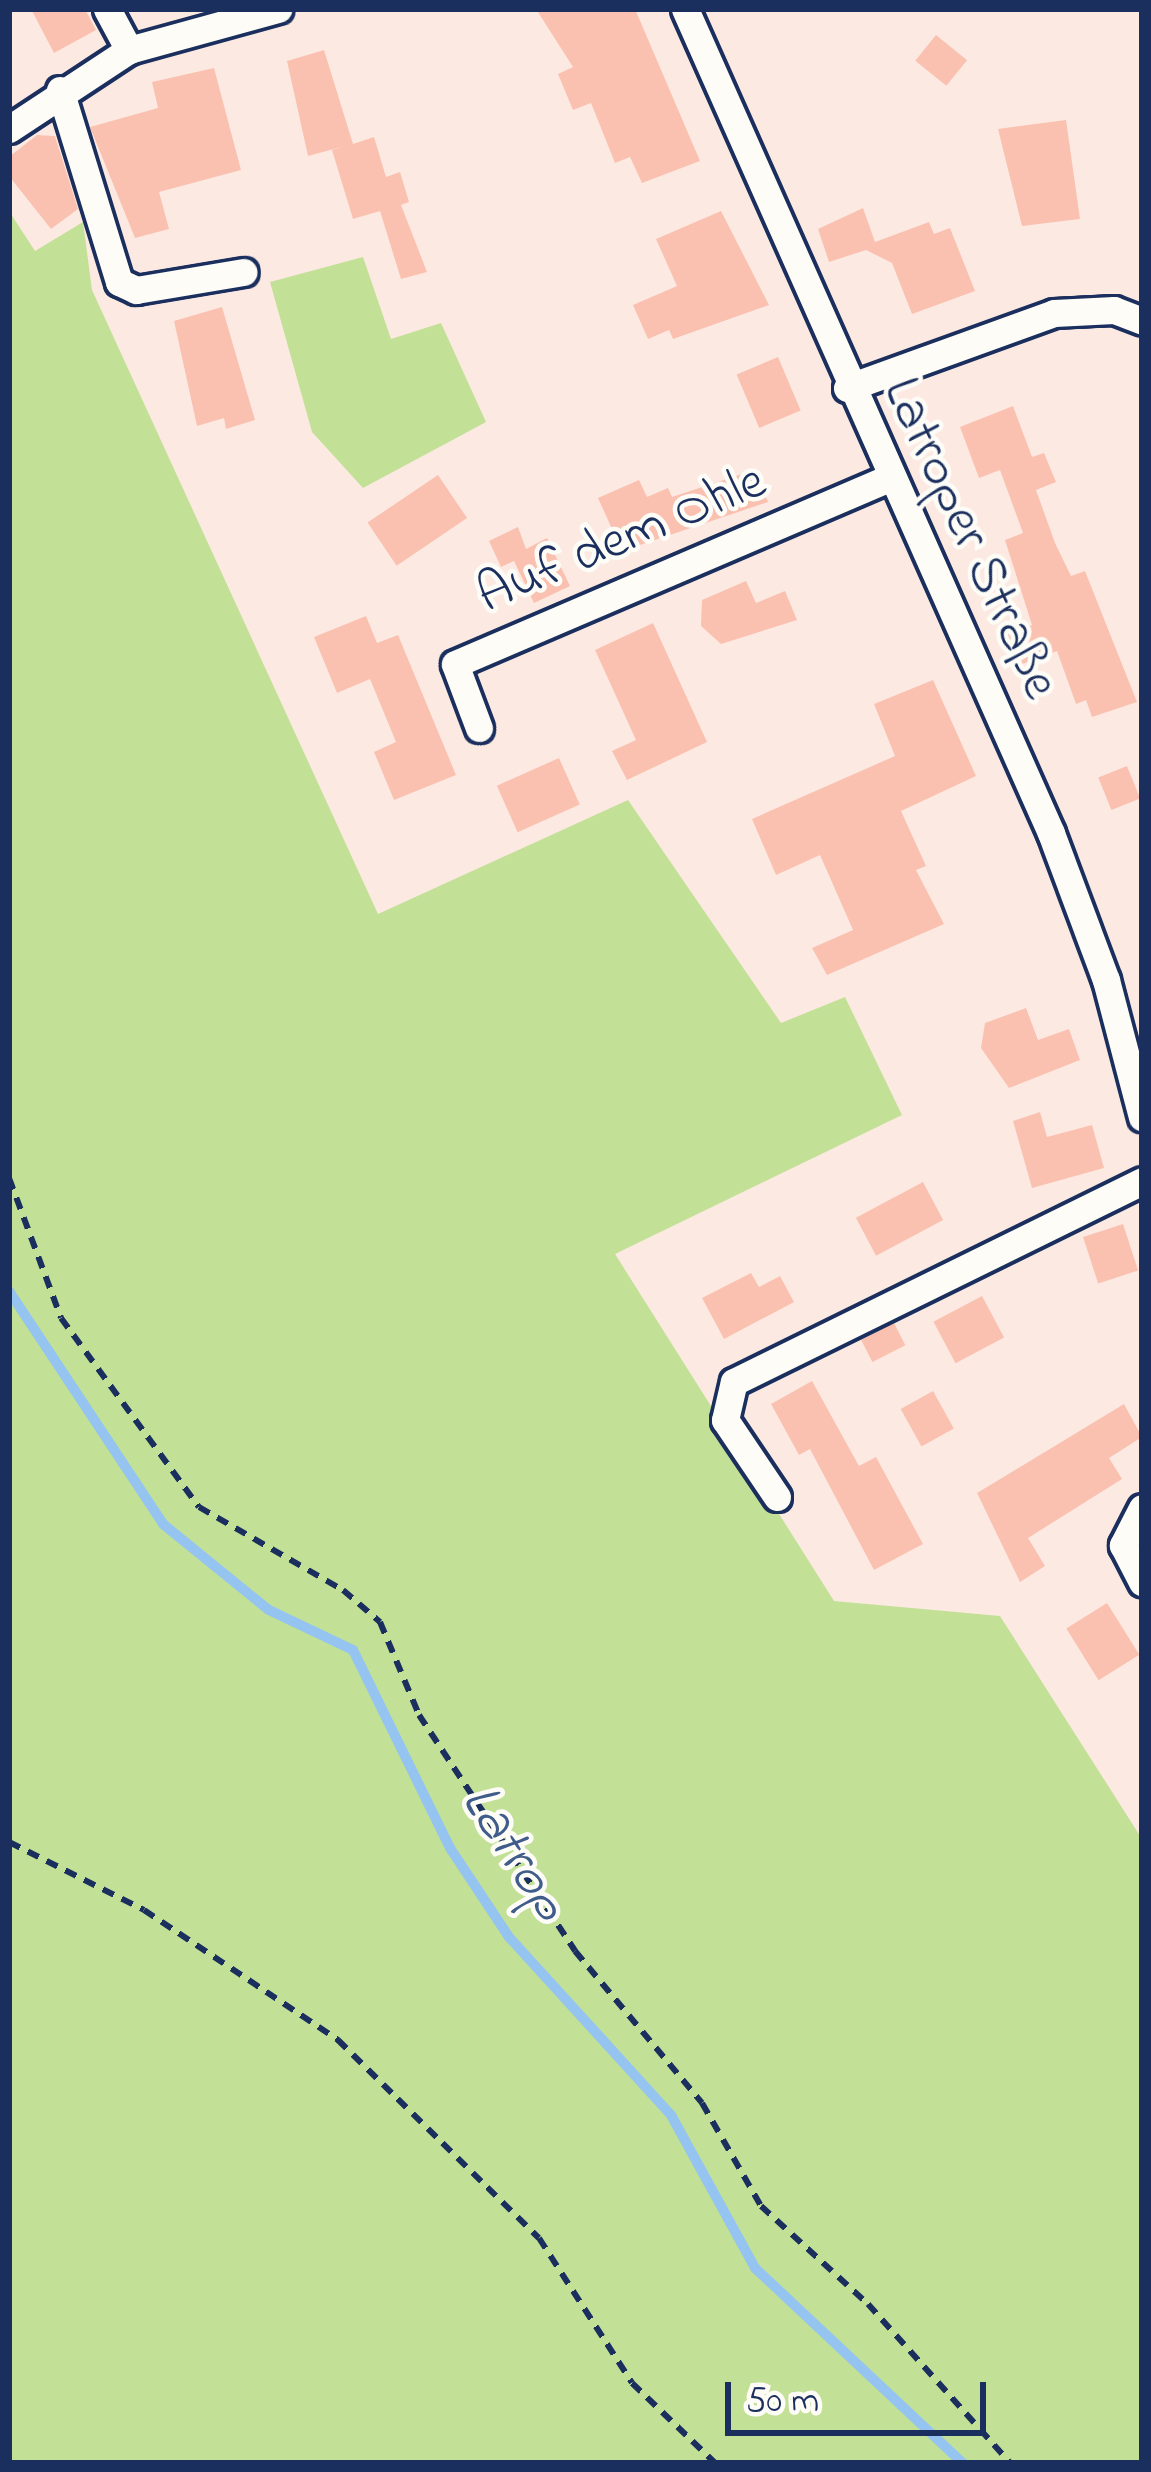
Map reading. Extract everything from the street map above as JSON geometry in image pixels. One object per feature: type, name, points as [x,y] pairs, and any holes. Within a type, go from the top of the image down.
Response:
[{"type":"street","points":[[107,9],[129,50]]},
{"type":"street","points":[[9,129],[60,90],[129,50],[278,9]]},
{"type":"street","name":"Latroper Straße","points":[[685,9],[848,388],[1051,833],[1106,980],[1142,1117]]},
{"type":"street","points":[[60,90],[118,282],[136,290],[244,272]]},
{"type":"street","points":[[848,388],[1054,313],[1114,310],[1142,321]]},
{"type":"street","name":"Auf dem Ohle","points":[[479,728],[455,664],[889,478]]},
{"type":"street","points":[[777,1497],[725,1420],[734,1382],[1142,1181]]},
{"type":"street","points":[[1142,1508],[1123,1545],[1142,1582]]},
{"type":"path","points":[[9,1178],[62,1318],[199,1507],[343,1590],[380,1622],[432,1735],[575,1951],[702,2103],[760,2206],[868,2304],[1010,2463]]},
{"type":"path","points":[[9,1842],[144,1910],[338,2040],[525,2222],[632,2383],[716,2463]]},
{"type":"green space","points":[[9,211],[35,251],[83,222],[92,290],[378,914],[628,800],[781,1023],[845,997],[902,1115],[615,1254],[834,1601],[1000,1616],[1142,1839],[1142,2463],[9,2463]]},
{"type":"green space","points":[[363,257],[391,339],[441,323],[486,422],[363,488],[312,432],[270,282]]},
{"type":"building","points":[[31,9],[85,9],[96,30],[54,53]]},
{"type":"building","points":[[536,9],[635,9],[700,161],[642,183],[630,157],[615,163],[591,103],[573,110],[558,74],[573,67]]},
{"type":"building","points":[[936,35],[967,60],[946,86],[915,61]]},
{"type":"building","points":[[324,50],[353,144],[374,137],[386,177],[400,172],[409,202],[401,205],[427,272],[401,279],[380,211],[353,219],[332,150],[345,146],[308,156],[287,61]]},
{"type":"building","points":[[214,68],[241,170],[159,192],[169,229],[135,238],[90,127],[158,108],[152,82]]},
{"type":"building","points":[[1066,120],[1080,219],[1022,226],[998,129]]},
{"type":"building","points":[[37,135],[55,136],[78,209],[51,229],[9,176],[9,157]]},
{"type":"building","points":[[863,208],[875,242],[929,222],[934,234],[950,228],[975,291],[912,314],[892,263],[866,250],[829,262],[818,229]]},
{"type":"building","points":[[721,211],[769,305],[673,339],[669,330],[648,339],[633,305],[677,286],[656,239]]},
{"type":"building","points":[[222,307],[255,420],[226,429],[224,418],[197,426],[174,321]]},
{"type":"building","points":[[778,357],[801,410],[759,428],[737,375]]},
{"type":"building","points":[[1013,406],[1032,457],[1044,453],[1056,482],[1036,490],[1055,543],[1071,576],[1085,571],[1137,702],[1092,717],[1086,700],[1076,704],[1057,651],[1017,666],[1005,635],[1032,625],[1005,540],[1023,533],[1000,470],[979,478],[960,427]]},
{"type":"building","points":[[754,470],[768,502],[622,551],[598,498],[639,480],[647,497],[668,488],[672,497]]},
{"type":"building","points":[[438,475],[467,518],[397,566],[368,523]]},
{"type":"building","points":[[518,527],[526,549],[547,538],[570,586],[534,603],[514,561],[501,567],[489,541]]},
{"type":"building","points":[[746,581],[756,603],[785,591],[797,620],[721,644],[701,626],[702,600]]},
{"type":"building","points":[[366,616],[377,643],[398,635],[456,775],[394,800],[374,752],[396,742],[370,679],[337,693],[314,637]]},
{"type":"building","points":[[653,623],[707,742],[627,780],[612,751],[636,740],[595,650]]},
{"type":"building","points":[[933,680],[976,776],[901,811],[926,866],[916,870],[944,924],[827,975],[812,948],[853,930],[820,855],[776,875],[752,819],[895,756],[874,704]]},
{"type":"building","points":[[559,758],[580,805],[518,832],[497,786]]},
{"type":"building","points":[[1127,766],[1140,798],[1111,810],[1098,778]]},
{"type":"building","points":[[1026,1008],[1038,1040],[1069,1029],[1080,1060],[1009,1088],[981,1048],[985,1023]]},
{"type":"building","points":[[1040,1112],[1047,1137],[1092,1125],[1104,1168],[1032,1188],[1013,1121]]},
{"type":"building","points":[[923,1182],[943,1220],[876,1256],[856,1218]]},
{"type":"building","points":[[1123,1224],[1138,1271],[1098,1284],[1083,1237]]},
{"type":"building","points":[[751,1273],[759,1287],[780,1276],[794,1302],[724,1339],[702,1298]]},
{"type":"building","points":[[982,1296],[1004,1337],[956,1363],[933,1322]]},
{"type":"building","points":[[894,1323],[905,1345],[872,1362],[861,1340]]},
{"type":"building","points":[[812,1381],[859,1466],[876,1457],[923,1544],[874,1570],[810,1449],[799,1455],[771,1404]]},
{"type":"building","points":[[933,1391],[954,1429],[921,1447],[901,1409]]},
{"type":"building","points":[[1124,1404],[1142,1437],[1109,1458],[1122,1479],[1028,1538],[1045,1566],[1020,1582],[977,1493]]},
{"type":"building","points":[[1107,1603],[1139,1655],[1099,1680],[1066,1628]]},
{"type":"waterway","name":"Latrop","points":[[9,1291],[163,1524],[269,1610],[353,1650],[450,1848],[509,1937],[671,2115],[755,2268],[963,2463]]}]
